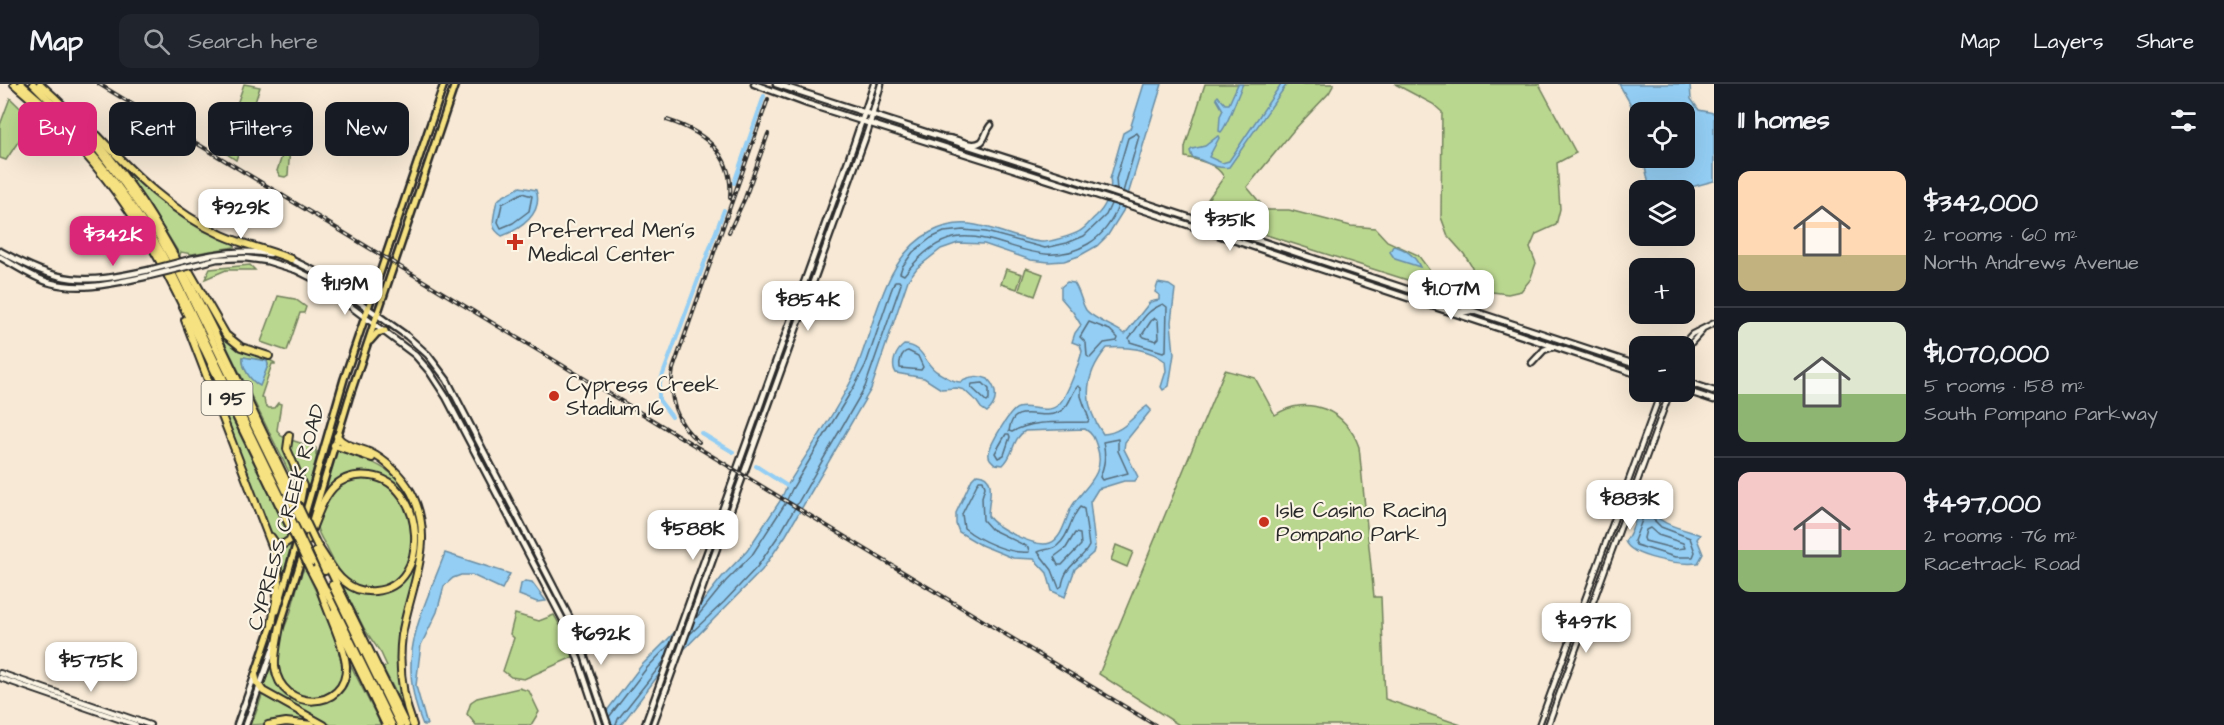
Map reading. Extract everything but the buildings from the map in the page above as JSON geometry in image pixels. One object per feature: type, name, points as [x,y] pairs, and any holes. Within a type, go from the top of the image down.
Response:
[{"type":"highway","name":"I 95","points":[[14,84],[50,116],[97,168],[132,215],[165,269],[291,523],[310,569],[386,725]]},
{"type":"highway","points":[[21,84],[61,121],[93,156],[148,230],[184,298],[291,523],[392,725]]},
{"type":"highway","points":[[33,84],[92,143],[152,224],[177,268],[296,506]]},
{"type":"highway","name":"I 95","points":[[40,84],[58,102]]},
{"type":"highway","points":[[97,135],[149,189],[184,215],[227,237],[291,260]]},
{"type":"highway","name":"I 95","points":[[97,143],[126,177],[159,226],[188,277],[316,548],[405,725]]},
{"type":"highway","points":[[159,226],[176,247],[226,335],[241,347],[269,356]]},
{"type":"highway","points":[[165,269],[262,518],[279,570],[272,624]]},
{"type":"highway","points":[[262,518],[274,542],[281,545],[287,543],[292,534],[303,491],[301,480],[287,449],[289,435]]},
{"type":"highway","points":[[337,436],[342,442],[373,454],[401,478],[411,492],[423,526],[422,556],[405,622],[401,652],[402,687],[413,725]]},
{"type":"highway","points":[[333,448],[367,456],[388,466]]},
{"type":"highway","points":[[307,541],[326,496],[334,486],[347,478],[364,476],[381,479],[395,487],[405,500],[414,526],[414,550],[407,572],[391,587],[370,591],[348,585],[316,548]]},
{"type":"highway","points":[[316,548],[400,725]]},
{"type":"highway","points":[[280,626],[275,663],[282,686],[302,700],[316,701],[331,696],[342,684],[346,666],[341,645],[320,588]]},
{"type":"highway","points":[[255,675],[259,688],[324,725]]},
{"type":"highway","points":[[268,725],[286,722],[312,725]]},
{"type":"main road","name":"CYPRESS CREEK ROAD","points":[[237,725],[272,624],[365,317],[444,84]]},
{"type":"main road","name":"CYPRESS CREEK ROAD","points":[[246,725],[307,541],[333,448],[452,93],[452,84]]},
{"type":"main road","points":[[754,84],[870,124],[1131,206],[1629,371]]},
{"type":"main road","points":[[776,84],[1629,362]]},
{"type":"main road","points":[[645,725],[747,445],[874,84]]},
{"type":"main road","points":[[653,725],[870,124],[881,84]]},
{"type":"main road","points":[[943,138],[950,137],[978,144],[991,125]]},
{"type":"main road","points":[[0,251],[32,268],[67,279],[87,281],[149,273],[217,253],[242,251],[266,253],[291,260],[317,272],[422,349],[447,380],[573,623],[608,725]]},
{"type":"main road","points":[[0,257],[48,282],[87,286],[217,259],[245,258],[283,265],[310,277],[385,331],[422,362],[446,397],[564,622],[578,656],[600,725]]},
{"type":"main road","points":[[352,296],[363,298],[374,292]]},
{"type":"main road","points":[[1423,304],[1432,303],[1461,313],[1470,311]]},
{"type":"main road","points":[[367,345],[377,333],[385,331]]},
{"type":"main road","points":[[1532,363],[1544,350],[1555,347]]},
{"type":"main road","points":[[1695,385],[1714,391]]},
{"type":"main road","points":[[1695,394],[1714,400]]},
{"type":"main road","points":[[325,445],[333,448]]},
{"type":"main road","points":[[747,445],[753,448]]},
{"type":"main road","points":[[659,688],[666,690]]},
{"type":"street","points":[[1690,336],[1714,323]]},
{"type":"street","points":[[1695,339],[1704,329]]},
{"type":"street","points":[[1539,725],[1657,402]]},
{"type":"street","points":[[1548,725],[1666,402]]},
{"type":"street","points":[[0,673],[150,725]]},
{"type":"street","points":[[0,678],[136,725]]},
{"type":"green space","points":[[244,84],[260,87],[255,102],[238,102]]},
{"type":"green space","points":[[1205,84],[1334,84],[1329,93],[1293,131],[1247,187],[1266,210],[1289,210],[1351,226],[1375,228],[1387,241],[1418,255],[1430,271],[1423,285],[1207,216],[1208,199],[1224,177],[1212,165],[1185,157],[1185,147]]},
{"type":"green space","points":[[1395,84],[1539,84],[1576,153],[1557,163],[1560,209],[1556,225],[1536,234],[1530,248],[1536,263],[1530,280],[1521,291],[1508,294],[1492,292],[1475,283],[1472,267],[1448,236],[1441,217],[1442,112],[1433,104]]},
{"type":"green space","points":[[10,98],[18,106],[18,142],[6,160],[0,158],[0,125]]},
{"type":"green space","points":[[282,156],[289,156],[288,175],[280,176],[277,171]]},
{"type":"green space","points":[[123,165],[175,210],[203,229],[235,243],[234,247],[192,254],[181,252],[180,255],[148,203],[121,167]]},
{"type":"green space","points":[[250,265],[255,270],[226,270],[205,279],[210,269]]},
{"type":"green space","points":[[1026,268],[1043,274],[1035,296],[1019,290]]},
{"type":"green space","points":[[1006,269],[1022,274],[1017,289],[1001,284]]},
{"type":"green space","points":[[278,296],[295,299],[306,307],[304,313],[300,313],[287,351],[261,342]]},
{"type":"green space","points":[[214,321],[223,334],[275,363],[272,364],[261,397],[264,398],[265,405],[269,408],[274,408],[278,403],[281,404],[277,430],[281,436],[286,438],[300,482],[300,494]],"holes":[[[243,357],[267,361],[268,365],[260,385],[247,373]]]},
{"type":"green space","name":"Isle Casino Racing Pompano Park","points":[[1225,370],[1255,378],[1275,415],[1300,406],[1313,406],[1336,415],[1353,434],[1359,447],[1374,597],[1381,597],[1385,699],[1461,725],[1179,725],[1099,674]]},
{"type":"green space","points":[[210,373],[289,535],[286,541],[278,542],[273,538],[208,374]]},
{"type":"green space","points":[[291,440],[316,448],[316,456],[318,451],[306,497],[305,483],[293,455]]},
{"type":"green space","points":[[336,449],[380,466],[392,474],[411,496],[416,510],[420,550],[405,607],[401,636],[406,688],[404,708],[383,668],[387,666],[381,653],[365,630],[341,583],[380,593],[396,586],[408,573],[412,564],[414,520],[390,481],[353,475],[324,493]]},
{"type":"green space","points":[[363,477],[381,480],[398,492],[407,509],[411,530],[411,555],[402,574],[390,583],[367,588],[350,582],[343,575],[331,557],[317,526],[322,508],[331,493],[354,479]]},
{"type":"green space","points":[[292,541],[281,580],[283,572],[281,572],[274,547],[284,547]]},
{"type":"green space","points":[[1116,545],[1133,552],[1127,567],[1111,560]]},
{"type":"green space","points":[[305,567],[334,633],[343,670],[340,682],[334,691],[325,697],[314,699],[303,698],[285,686],[279,675],[277,663],[279,643]]},
{"type":"green space","points":[[515,614],[539,621],[554,615],[570,643],[573,657],[524,679],[511,677],[503,671],[514,638],[510,634]]},
{"type":"green space","points":[[273,659],[274,667],[270,668],[274,668],[280,685],[311,703],[340,689],[348,660],[381,725],[331,725],[263,688]]},
{"type":"green space","points":[[519,688],[529,691],[539,712],[531,725],[476,725],[467,714],[471,702],[477,698]]},
{"type":"green space","points":[[261,693],[254,718],[263,693],[321,725],[307,722],[250,725]]},
{"type":"water","points":[[1144,84],[1162,84],[1123,211],[1108,235],[1097,246],[1064,261],[1031,260],[984,244],[958,243],[941,249],[917,268],[908,280],[871,389],[786,535],[762,570],[657,677],[621,725],[596,725],[641,666],[747,551],[780,501],[851,381],[881,299],[901,259],[914,244],[931,232],[946,226],[974,224],[1041,242],[1072,235],[1082,230],[1099,213],[1108,199],[1110,179],[1123,133],[1130,129]]},
{"type":"water","points":[[1238,84],[1243,84],[1221,132],[1219,131],[1220,116],[1223,110],[1216,98],[1218,96],[1225,104],[1229,104]]},
{"type":"water","points":[[1281,84],[1287,84],[1229,167],[1215,166],[1192,157],[1190,151],[1192,149],[1205,146],[1218,136],[1209,157],[1222,163],[1229,161]]},
{"type":"water","points":[[1619,84],[1690,84],[1693,102],[1629,102]]},
{"type":"water","points":[[1695,104],[1699,110],[1714,113],[1714,181],[1695,186],[1695,180],[1648,180],[1645,168],[1695,168]]},
{"type":"water","points":[[520,187],[536,190],[537,206],[529,219],[502,236],[493,224],[497,202]]},
{"type":"water","points":[[1393,246],[1409,253],[1420,267],[1395,259],[1390,252]]},
{"type":"water","points":[[1067,282],[1074,283],[1089,313],[1125,334],[1150,302],[1159,300],[1159,295],[1155,292],[1158,283],[1175,289],[1171,322],[1174,354],[1169,386],[1163,390],[1161,387],[1166,371],[1165,361],[1138,349],[1107,348],[1093,369],[1088,390],[1089,401],[1091,412],[1103,434],[1117,431],[1147,406],[1151,410],[1125,442],[1124,449],[1138,477],[1135,481],[1124,481],[1098,489],[1090,502],[1095,546],[1093,553],[1075,569],[1065,597],[1052,591],[1047,573],[1034,559],[1013,558],[981,545],[959,532],[956,513],[972,479],[977,474],[984,475],[990,484],[988,516],[992,521],[1026,540],[1043,544],[1050,543],[1061,533],[1071,508],[1096,473],[1099,466],[1097,447],[1093,436],[1085,429],[1025,431],[1017,439],[1010,456],[1003,465],[995,464],[989,457],[997,435],[1014,410],[1023,407],[1053,408],[1058,405],[1069,388],[1082,351],[1080,345],[1072,342],[1081,325],[1061,298],[1061,287]]},
{"type":"water","points":[[904,345],[916,348],[934,370],[953,380],[961,382],[971,377],[988,379],[995,392],[995,401],[991,408],[987,412],[981,408],[964,390],[941,389],[924,378],[896,373],[895,358]]},
{"type":"water","points":[[243,357],[267,361],[268,365],[260,386],[247,373]]},
{"type":"water","points":[[1656,487],[1660,490],[1654,509],[1656,515],[1666,523],[1700,535],[1697,539],[1703,554],[1698,563],[1680,563],[1646,556],[1629,547],[1625,541],[1630,535],[1645,496]]},
{"type":"water","points":[[445,553],[510,574],[502,589],[472,575],[453,578],[444,586],[437,612],[421,645],[416,686],[427,725],[423,725],[415,701],[411,678],[411,657],[420,617]]},
{"type":"water","points":[[525,581],[532,582],[546,601],[537,602],[519,595],[521,584]]},
{"type":"waterway","points":[[734,183],[764,96]]},
{"type":"waterway","points":[[672,417],[659,400],[659,385],[724,210]]},
{"type":"waterway","points":[[701,433],[733,452]]},
{"type":"waterway","points":[[756,466],[787,486]]},
{"type":"railway","points":[[99,84],[1155,725]]},
{"type":"railway","points":[[699,442],[679,419],[673,400],[673,369],[768,99]]},
{"type":"railway","points":[[667,120],[693,131],[714,147],[727,169],[730,198]]},
{"type":"railway","points":[[729,232],[745,198],[768,134]]},
{"type":"place","name":"Preferred Men's Medical Center","points":[[515,242]]},
{"type":"place","name":"Cypress Creek Stadium 16","points":[[554,396]]},
{"type":"place","name":"Isle Casino Racing Pompano Park","points":[[1264,522]]}]
